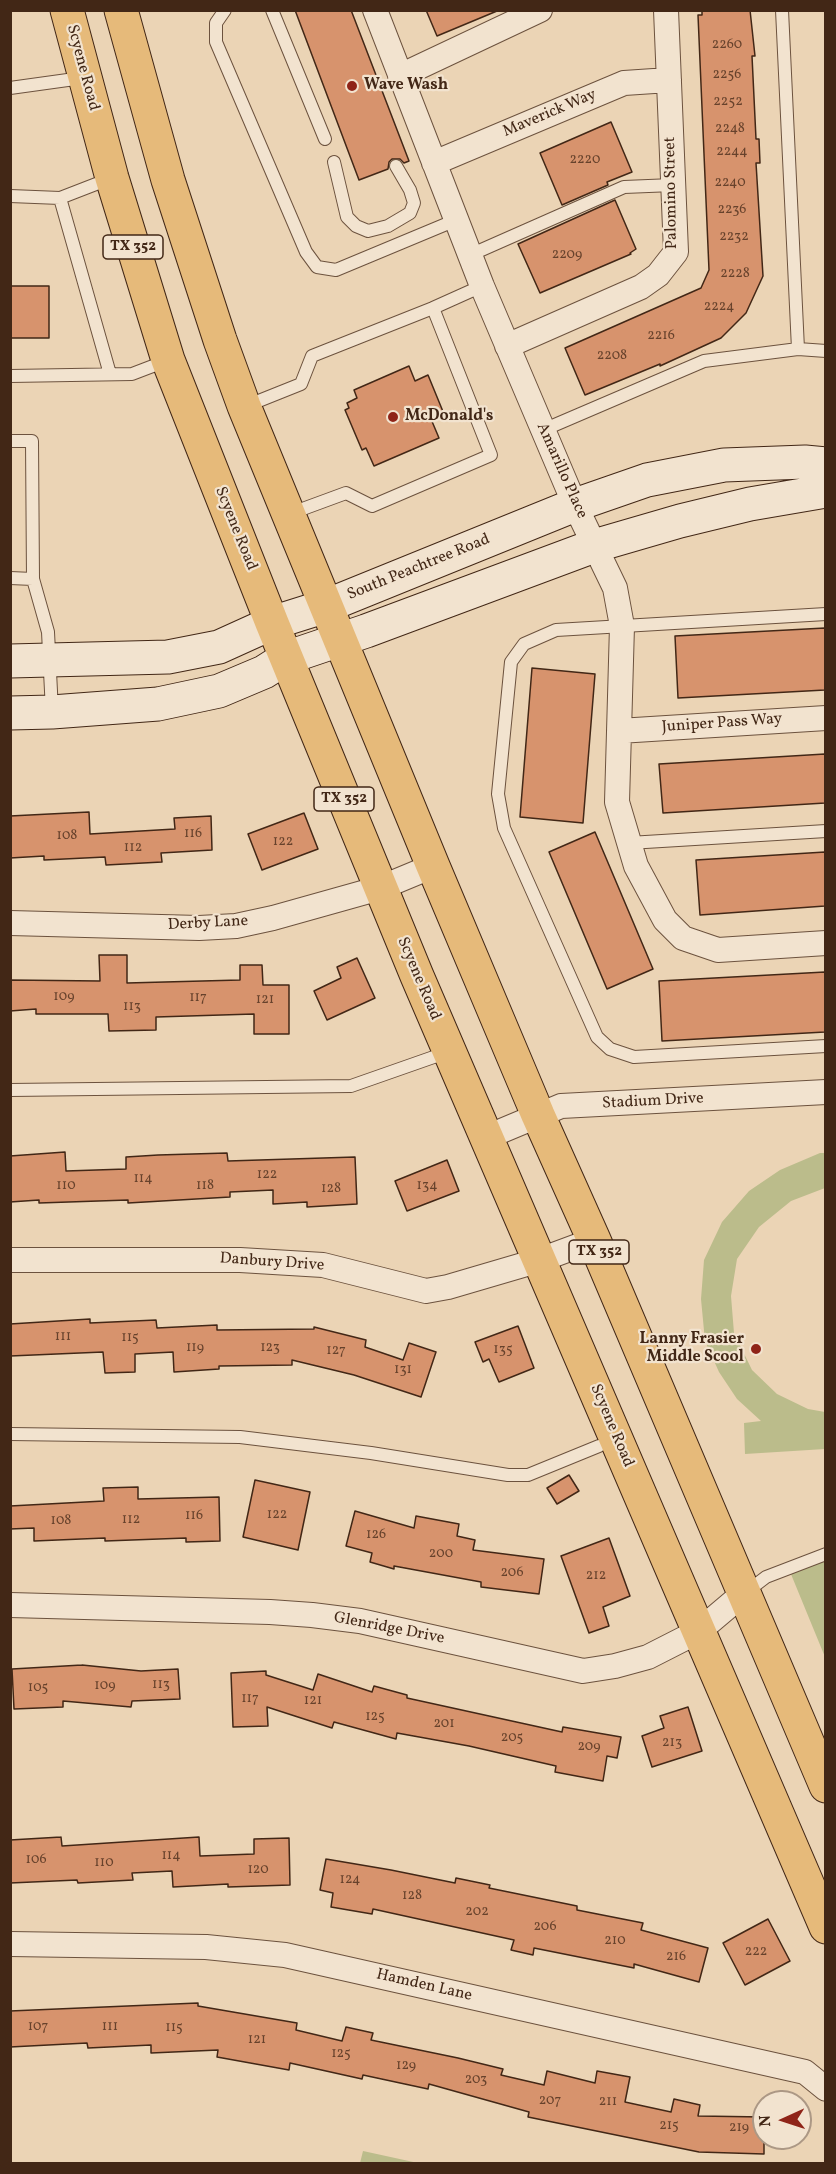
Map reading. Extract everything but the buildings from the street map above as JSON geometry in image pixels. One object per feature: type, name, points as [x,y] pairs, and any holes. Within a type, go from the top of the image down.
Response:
[{"type":"main road","name":"Scyene Road","points":[[67,10],[112,178],[168,360],[380,888],[825,1927]]},
{"type":"main road","name":"TX 352","points":[[121,10],[168,180],[244,406],[433,866],[825,1786]]},
{"type":"main road","name":"South Peachtree Road","points":[[10,661],[168,657],[219,647],[272,623],[326,606],[575,505],[646,480],[724,465],[805,462],[825,464]]},
{"type":"main road","points":[[10,713],[158,704],[219,691],[264,672],[286,658],[594,546],[680,520],[825,490]]},
{"type":"street","name":"Amarillo Place","points":[[375,10],[482,286],[575,505],[615,588],[622,626],[617,802],[636,866],[665,920],[683,938],[718,950],[825,943]]},
{"type":"street","points":[[400,76],[540,10]]},
{"type":"street","name":"Palomino Street","points":[[507,346],[641,287],[658,275],[676,252],[666,10]]},
{"type":"street","name":"Maverick Way","points":[[434,163],[624,83],[669,80]]},
{"type":"street","name":"Juniper Pass Way","points":[[619,731],[825,718]]},
{"type":"street","name":"Derby Lane","points":[[10,923],[199,928],[236,926],[380,888],[433,866]]},
{"type":"street","name":"Stadium Drive","points":[[487,1137],[561,1107],[825,1092]]},
{"type":"street","name":"Danbury Drive","points":[[10,1260],[240,1260],[323,1265],[426,1291],[448,1287],[540,1260],[594,1240]]},
{"type":"street","name":"Glenridge Drive","points":[[10,1605],[312,1615],[360,1621],[583,1671],[615,1666],[648,1657],[699,1631],[744,1593]]},
{"type":"street","name":"Hamden Lane","points":[[10,1944],[206,1947],[285,1955],[805,2072],[825,2089]]},
{"type":"lane","points":[[225,10],[216,23],[216,42],[306,252],[317,267],[336,270],[456,220]]},
{"type":"lane","points":[[272,10],[325,139]]},
{"type":"lane","points":[[783,10],[798,350]]},
{"type":"lane","points":[[10,88],[84,77]]},
{"type":"lane","points":[[334,162],[347,217],[356,226],[368,231],[388,226],[410,213],[414,203],[410,190],[396,166]]},
{"type":"lane","points":[[10,196],[60,198],[112,178]]},
{"type":"lane","points":[[470,255],[624,187],[674,185]]},
{"type":"lane","points":[[60,198],[111,374]]},
{"type":"lane","points":[[244,406],[301,384],[312,356],[482,286]]},
{"type":"lane","points":[[288,514],[346,493],[372,506],[491,455],[433,308]]},
{"type":"lane","points":[[543,430],[704,361],[798,350],[825,351]]},
{"type":"lane","points":[[10,376],[132,374],[168,360]]},
{"type":"lane","points":[[10,441],[32,441],[33,579],[48,632],[52,712]]},
{"type":"lane","points":[[10,578],[33,579]]},
{"type":"lane","points":[[825,614],[556,630],[524,644],[512,662],[498,794],[504,828],[597,1037],[610,1049],[634,1057],[825,1046]]},
{"type":"lane","points":[[629,843],[825,831]]},
{"type":"lane","points":[[10,1090],[351,1086],[450,1052]]},
{"type":"lane","points":[[10,1434],[240,1437],[528,1475],[599,1446]]},
{"type":"lane","points":[[744,1593],[766,1577],[825,1554]]},
{"type":"green space","points":[[825,1153],[825,1188],[791,1201],[759,1227],[737,1259],[731,1296],[734,1333],[752,1370],[777,1394],[808,1409],[825,1412],[825,1449],[745,1454],[744,1423],[761,1421],[737,1399],[719,1372],[705,1341],[701,1299],[704,1260],[722,1222],[749,1191],[780,1170]]},
{"type":"green space","points":[[825,1558],[825,1657],[786,1562]]},
{"type":"green space","points":[[363,2151],[418,2163],[360,2163]]},
{"type":"place","name":"Wave Wash","points":[[352,86]]},
{"type":"place","name":"McDonald's","points":[[393,417]]},
{"type":"place","name":"Lanny Frasier Middle Scool","points":[[756,1349]]}]
